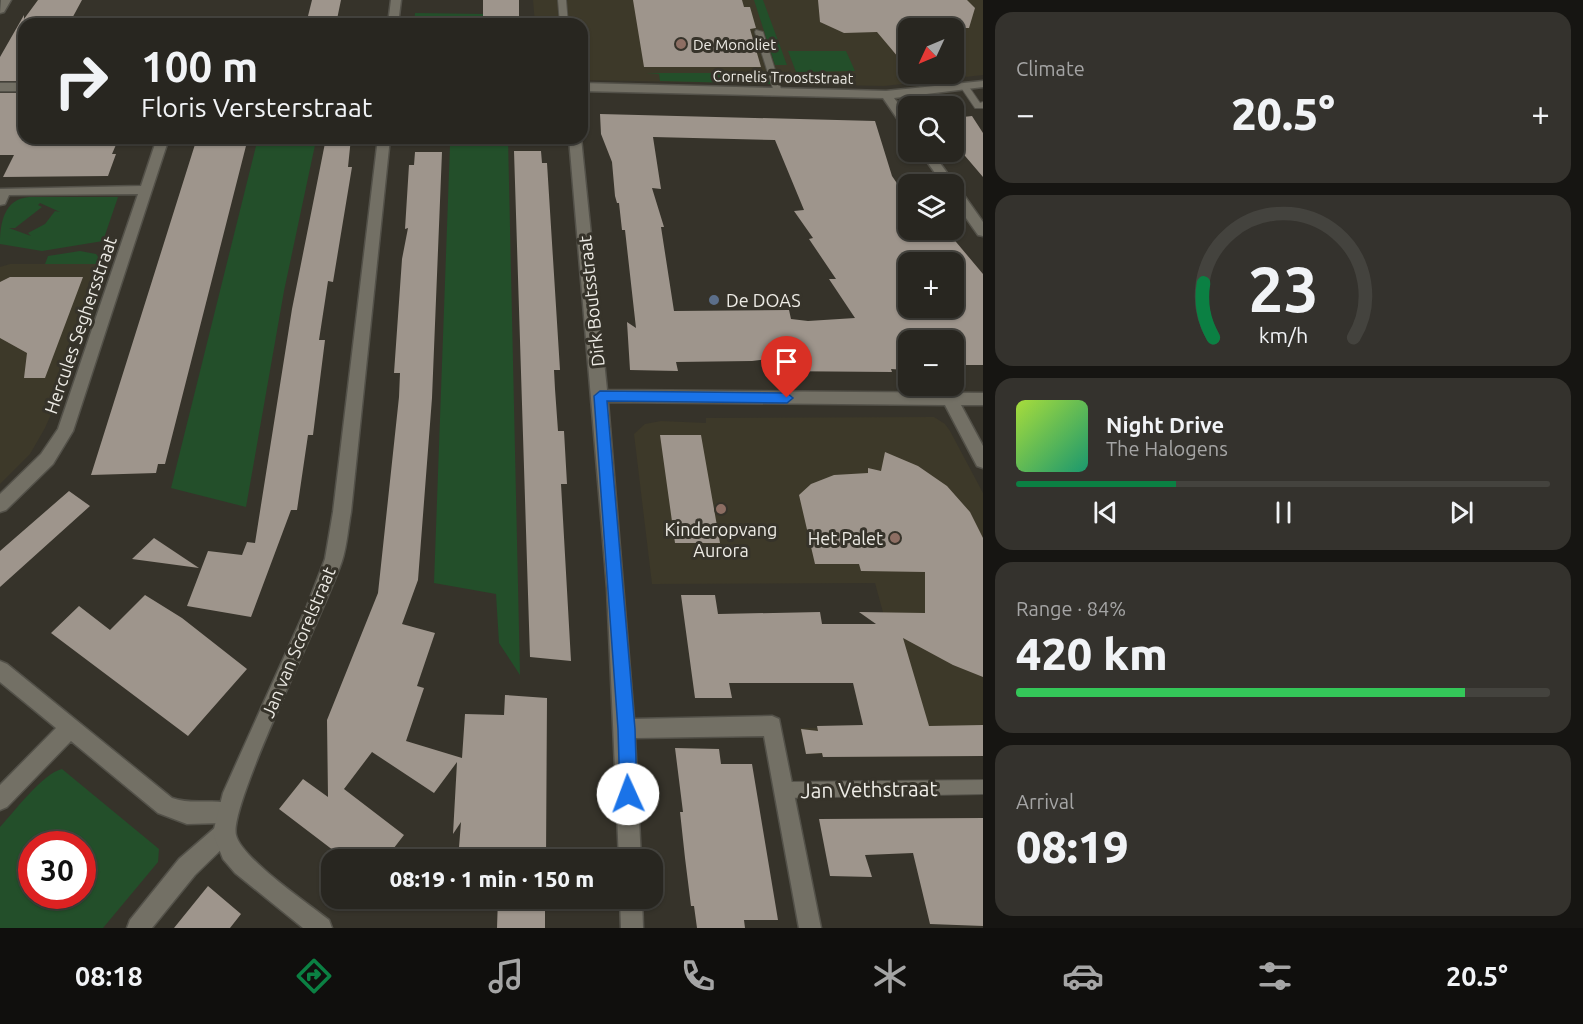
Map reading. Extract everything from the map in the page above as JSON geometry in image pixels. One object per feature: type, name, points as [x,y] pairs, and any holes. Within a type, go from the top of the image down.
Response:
[{"type":"street","points":[[0,10],[6,0]]},
{"type":"street","points":[[394,18],[396,0]]},
{"type":"street","name":"Cornelis Trooststraat","points":[[588,87],[886,95],[983,84]]},
{"type":"street","points":[[0,87],[18,87]]},
{"type":"street","points":[[886,95],[898,112]]},
{"type":"street","name":"Hercules Seghersstraat","points":[[0,505],[47,459],[65,431],[161,144]]},
{"type":"street","name":"Jan van Scorelstraat","points":[[138,928],[225,823],[334,559],[342,512],[383,144]]},
{"type":"street","name":"Dirk Boutsstraat","points":[[576,144],[600,396],[626,729],[630,849]]},
{"type":"street","points":[[0,201],[5,191],[146,190]]},
{"type":"street","points":[[964,205],[983,232]]},
{"type":"street","points":[[600,396],[983,399]]},
{"type":"street","points":[[950,399],[983,461]]},
{"type":"street","points":[[0,670],[165,806],[225,823],[231,851],[243,865],[321,928]]},
{"type":"street","name":"Jan Vethstraat","points":[[626,729],[772,726],[784,790]]},
{"type":"street","points":[[0,800],[70,728]]},
{"type":"street","points":[[784,790],[810,928]]},
{"type":"street","points":[[631,909],[632,928]]},
{"type":"lane","points":[[562,0],[564,18]]},
{"type":"lane","points":[[759,32],[778,92]]},
{"type":"lane","points":[[964,86],[978,106],[983,105]]},
{"type":"lane","name":"Jan Vethstraat","points":[[784,790],[983,787]]},
{"type":"shaded area","points":[[533,0],[983,0],[983,75],[964,77],[964,18],[898,18],[898,84],[902,84],[884,86],[588,80],[588,18],[534,18]]},
{"type":"shaded area","points":[[10,264],[98,264],[45,411],[52,412],[45,428],[30,454],[0,484],[0,267]]},
{"type":"shaded area","points":[[934,417],[945,424],[950,431],[983,493],[983,756],[822,757],[822,754],[806,754],[800,728],[914,726],[875,583],[652,584],[634,434],[645,424],[661,421],[706,423],[706,418]]},
{"type":"green space","points":[[754,0],[763,0],[787,65],[775,65]]},
{"type":"green space","points":[[415,13],[483,14],[483,18],[415,18]]},
{"type":"green space","points":[[788,51],[846,51],[855,71],[796,72]]},
{"type":"green space","points":[[646,73],[767,73],[771,84],[660,81],[659,74]]},
{"type":"green space","points":[[416,144],[508,144],[520,675],[499,643],[496,594],[434,583],[450,145],[416,146]]},
{"type":"green space","points":[[315,145],[284,291],[246,507],[171,488],[256,146]]},
{"type":"green space","points":[[29,197],[118,197],[103,241],[42,251],[0,244],[5,213],[14,202]],"holes":[[[40,203],[60,212],[55,211],[45,224],[28,233],[31,236],[9,228],[15,228],[42,207],[38,205]]]},
{"type":"green space","points":[[80,251],[96,254],[100,259],[98,264],[45,264],[48,256]]},
{"type":"green space","points":[[62,769],[159,849],[158,862],[103,928],[0,928],[0,827],[46,778]]},
{"type":"building","points":[[38,0],[82,0],[72,18],[25,18]]},
{"type":"building","points":[[312,0],[341,0],[337,18],[308,18]]},
{"type":"building","points":[[483,0],[519,0],[519,18],[483,18]]},
{"type":"building","points":[[633,0],[742,0],[744,7],[750,7],[756,28],[750,29],[761,67],[644,67]]},
{"type":"building","points":[[818,0],[967,0],[975,8],[969,28],[964,28],[964,18],[898,18],[898,57],[877,32],[844,33],[820,22]]},
{"type":"building","points":[[18,26],[18,81],[0,81],[0,57]]},
{"type":"building","points":[[0,93],[18,93],[18,144],[116,144],[112,154],[116,154],[108,176],[3,177],[14,155],[0,155]]},
{"type":"building","points":[[600,114],[875,121],[892,176],[898,185],[898,240],[954,240],[983,274],[983,365],[964,365],[964,330],[898,330],[898,369],[891,369],[892,372],[769,371],[768,359],[676,362],[678,371],[630,370],[627,322],[636,328],[625,230],[622,230],[619,203],[615,196],[612,162],[601,134]],"holes":[[[653,137],[775,140],[804,210],[794,211],[813,238],[809,239],[836,279],[829,279],[855,318],[808,321],[791,319],[789,310],[674,311],[661,227],[664,227],[652,188],[661,189]]]},
{"type":"building","points":[[972,116],[983,133],[983,177],[964,155],[964,117]]},
{"type":"building","points":[[195,144],[246,144],[165,464],[158,464],[156,473],[91,475]]},
{"type":"building","points":[[325,144],[350,144],[348,167],[352,167],[333,282],[328,281],[319,340],[325,340],[313,435],[308,435],[297,510],[291,510],[251,617],[187,606],[208,551],[242,555],[247,542],[255,543],[292,309]]},
{"type":"building","points":[[514,151],[541,151],[542,163],[547,163],[560,370],[554,370],[555,389],[558,431],[564,431],[567,484],[561,484],[571,661],[530,657]]},
{"type":"building","points":[[415,152],[442,152],[432,398],[418,580],[402,624],[435,633],[417,686],[424,688],[406,741],[462,758],[465,714],[504,715],[505,695],[547,698],[546,849],[459,849],[461,822],[453,834],[457,762],[434,793],[372,752],[344,789],[404,835],[393,849],[332,849],[279,809],[303,779],[328,797],[327,720],[378,593],[399,397],[400,373],[394,373],[402,259],[408,228],[405,229],[409,165],[414,165]]},
{"type":"building","points":[[10,277],[83,277],[45,378],[24,378],[27,353],[0,338],[0,282]]},
{"type":"building","points":[[660,435],[701,435],[720,543],[675,543]]},
{"type":"building","points":[[885,452],[918,466],[947,486],[970,512],[983,538],[983,677],[953,665],[903,638],[929,726],[983,725],[983,756],[823,757],[822,753],[806,754],[801,729],[818,731],[817,726],[863,725],[853,683],[729,683],[732,698],[695,698],[681,595],[715,595],[718,614],[820,612],[822,624],[876,624],[859,612],[925,613],[925,572],[861,571],[859,564],[815,564],[799,495],[811,484],[834,475],[868,473],[868,468],[881,471]]},
{"type":"building","points":[[69,491],[90,506],[0,587],[0,551]]},
{"type":"building","points":[[154,538],[199,568],[132,559]]},
{"type":"building","points":[[145,595],[182,618],[247,669],[188,736],[51,633],[79,606],[110,630]]},
{"type":"building","points":[[675,748],[719,749],[721,764],[752,764],[778,920],[744,920],[745,928],[697,928],[694,906],[691,906],[685,858],[680,812],[683,812]]},
{"type":"building","points":[[983,818],[983,926],[930,924],[913,853],[865,855],[872,877],[830,876],[819,819]]},
{"type":"building","points":[[208,886],[241,914],[230,928],[174,928]]},
{"type":"building","points":[[498,909],[545,909],[545,928],[497,928]]},
{"type":"place","name":"De Monoliet","points":[[681,44]]},
{"type":"place","name":"De DOAS","points":[[714,300]]},
{"type":"place","name":"Kinderopvang Aurora","points":[[721,509]]},
{"type":"place","name":"Het Palet","points":[[895,538]]},
{"type":"route","points":[[628,794],[626,729],[600,396],[787,398]]}]
